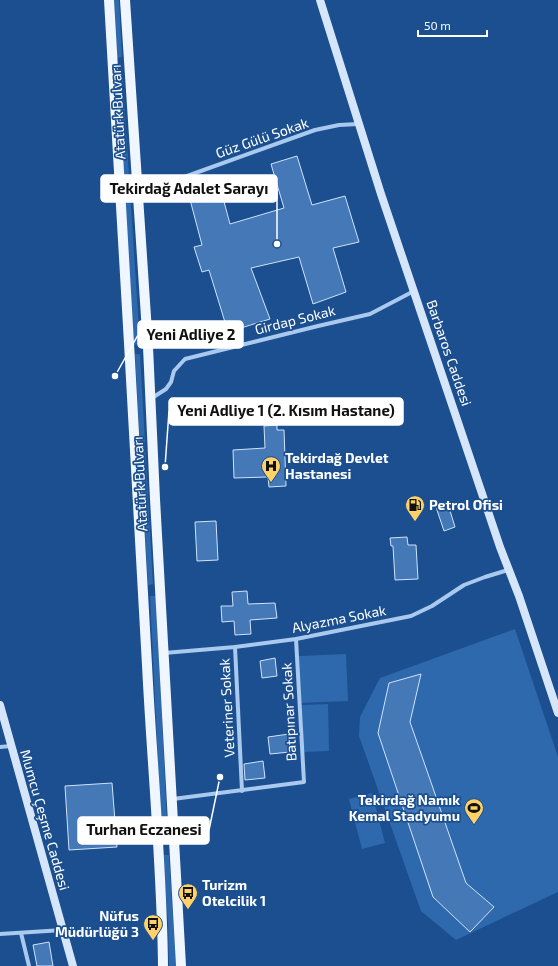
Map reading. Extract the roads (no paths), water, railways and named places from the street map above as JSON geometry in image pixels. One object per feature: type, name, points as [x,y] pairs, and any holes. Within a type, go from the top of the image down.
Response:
[{"type":"main road","name":"Atatürk Bulvarı","points":[[109,0],[136,460],[150,739],[160,880],[163,966]]},
{"type":"main road","name":"Atatürk Bulvarı","points":[[125,0],[142,281],[148,347],[180,966]]},
{"type":"street","name":"Barbaros Caddesi","points":[[320,0],[358,124],[508,570],[519,596],[558,713]]},
{"type":"street","name":"Güz Gülü Sokak","points":[[176,180],[315,130],[339,125],[358,124]]},
{"type":"street","name":"Girdap Sokak","points":[[150,399],[166,389],[171,382],[174,371],[184,359],[370,314],[414,291]]},
{"type":"street","name":"Alyazma Sokak","points":[[164,653],[235,647],[296,639],[411,616],[432,606],[464,585],[508,570]]},
{"type":"street","name":"Batıpınar Sokak","points":[[242,791],[304,782],[296,639]]},
{"type":"street","name":"Veteriner Sokak","points":[[235,647],[242,791]]},
{"type":"street","name":"Mumcu Çeşme Caddesi","points":[[0,705],[73,966]]},
{"type":"street","points":[[0,747],[11,746]]},
{"type":"street","points":[[172,799],[242,791]]},
{"type":"street","points":[[0,934],[63,930]]},
{"type":"street","points":[[21,933],[29,966]]},
{"type":"place","name":"Tekirdağ Adalet Sarayı","points":[[277,244]]},
{"type":"place","name":"Yeni Adliye 2","points":[[115,376]]},
{"type":"place","name":"Yeni Adliye 1 (2. Kısım Hastane)","points":[[165,467]]},
{"type":"place","name":"Tekirdağ Devlet Hastanesi","points":[[271,483]]},
{"type":"place","name":"Petrol Ofisi","points":[[415,522]]},
{"type":"place","name":"Turhan Eczanesi","points":[[220,777]]},
{"type":"place","name":"Tekirdağ Namık Kemal Stadyumu","points":[[474,825]]},
{"type":"place","name":"Turizm Otelcilik 1","points":[[188,910]]},
{"type":"place","name":"Nüfus Müdürlüğü 3","points":[[153,941]]}]
